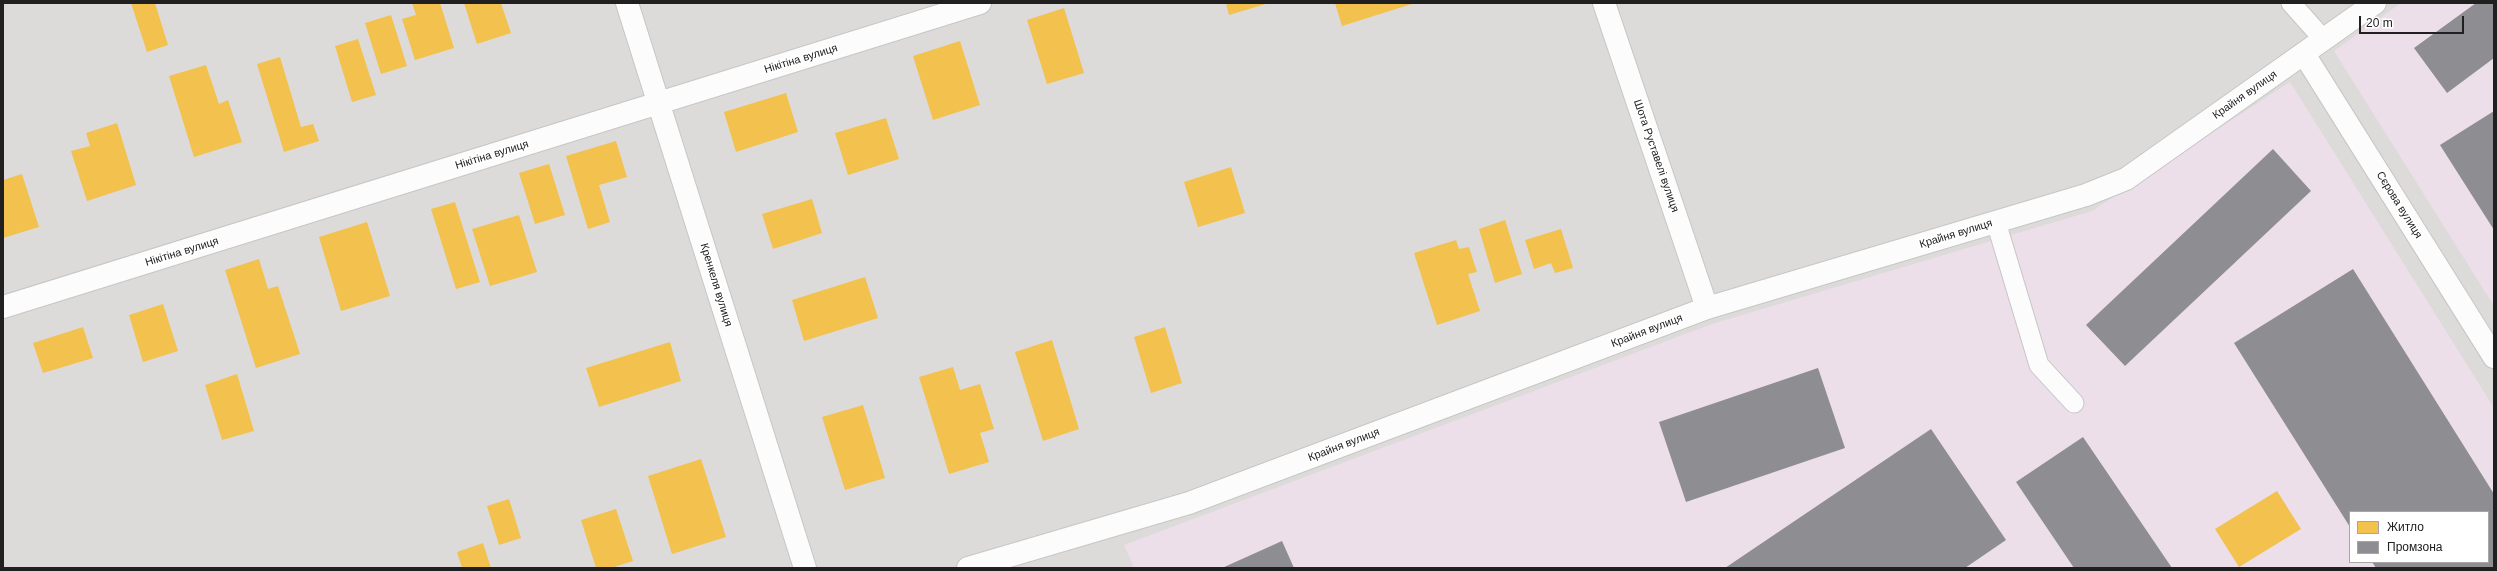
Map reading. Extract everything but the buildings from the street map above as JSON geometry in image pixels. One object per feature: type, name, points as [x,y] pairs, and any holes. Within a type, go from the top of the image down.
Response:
[{"type":"street","name":"Кренкеля вулиця","points":[[627,3],[805,568]]},
{"type":"street","name":"Нікітіна вулиця","points":[[3,307],[980,3]]},
{"type":"street","name":"Шота Руставелі вулиця","points":[[1604,3],[1707,308]]},
{"type":"street","name":"Крайня вулиця","points":[[968,568],[1189,503],[1707,308],[2086,195],[2126,179],[2375,3]]},
{"type":"street","name":"Сєрова вулиця","points":[[2304,54],[2494,357]]},
{"type":"lane","points":[[2291,3],[2324,40]]},
{"type":"lane","points":[[1996,222],[2039,365],[2074,403]]},
{"type":"shaded area","points":[[3,3],[2494,3],[2494,568],[3,568]]},
{"type":"shaded area","points":[[2401,3],[2494,3],[2494,306],[2334,51]]},
{"type":"shaded area","points":[[2290,82],[2494,408],[2494,568],[1134,568],[1124,545],[1712,324],[2092,211]]}]
